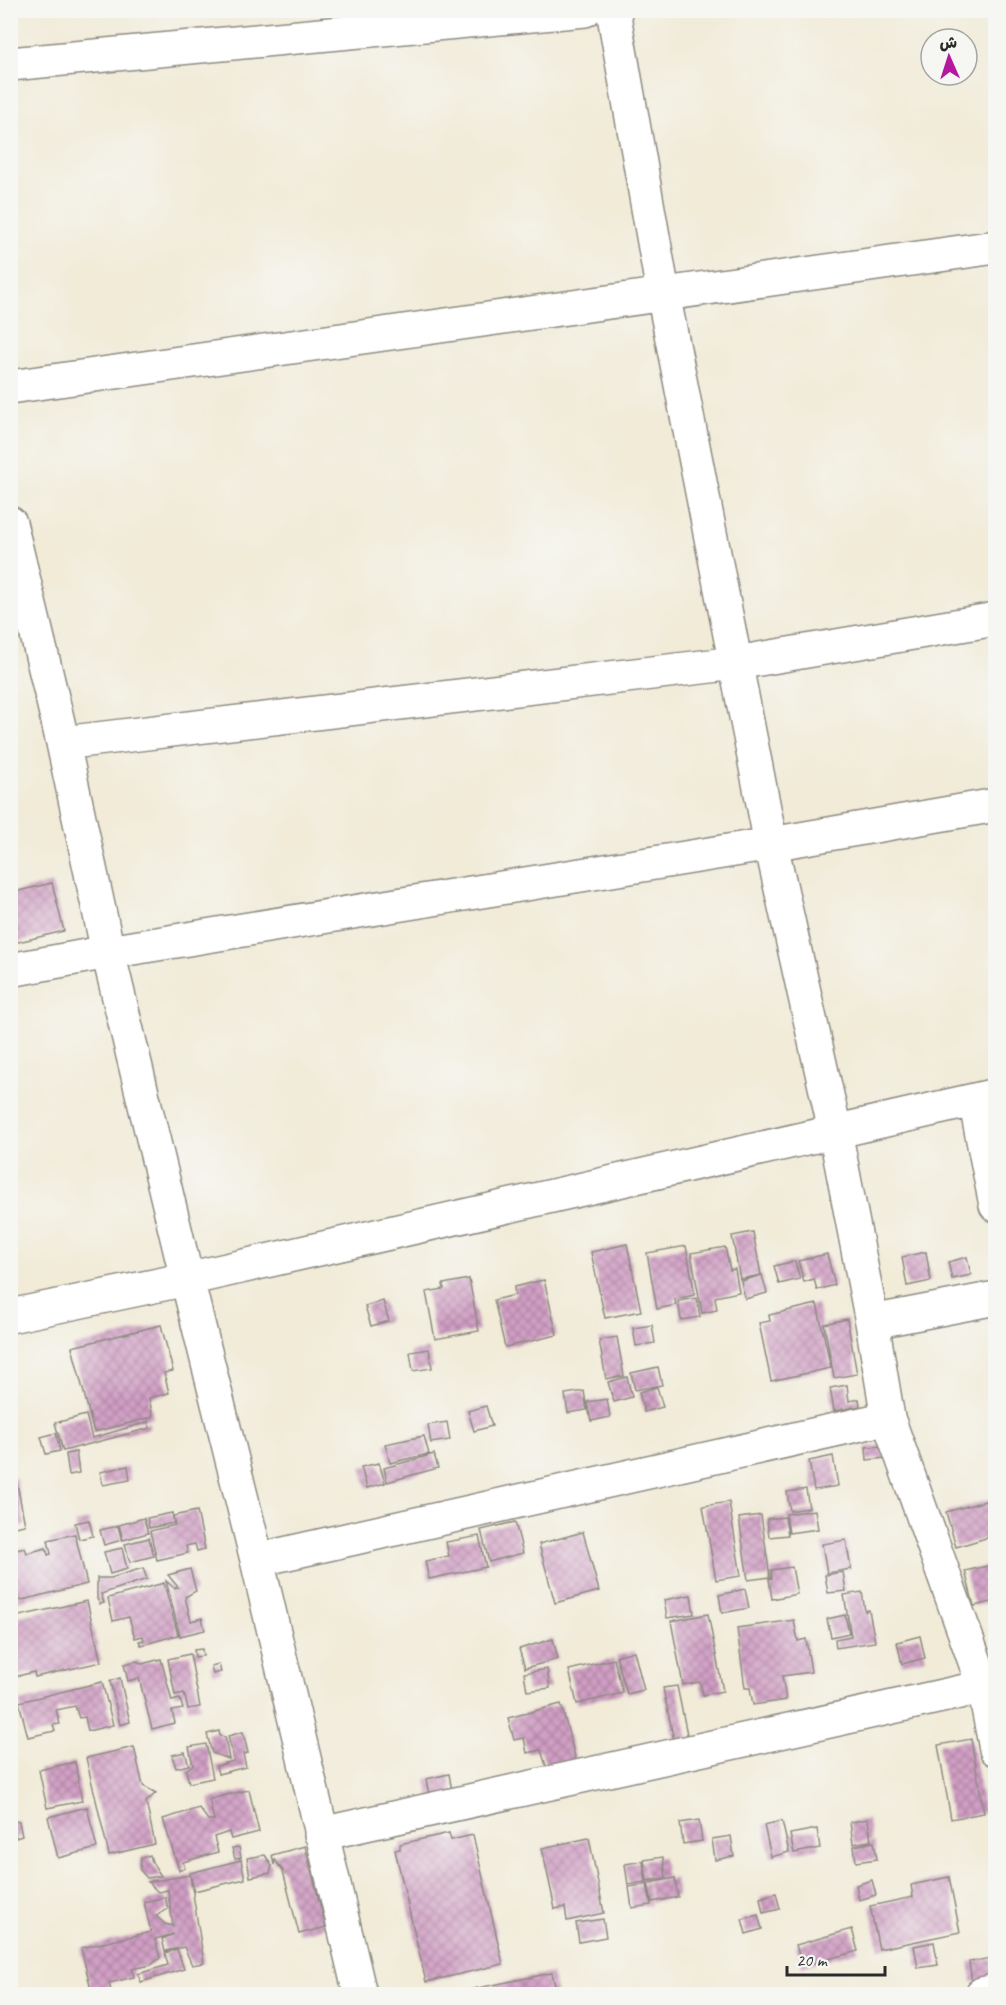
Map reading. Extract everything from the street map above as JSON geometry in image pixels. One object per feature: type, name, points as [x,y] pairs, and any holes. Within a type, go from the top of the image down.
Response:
[{"type":"street","points":[[10,64],[585,10]]},
{"type":"street","points":[[613,10],[663,293],[771,844],[835,1131],[888,1418],[990,1685],[996,1749]]},
{"type":"street","points":[[10,387],[996,247]]},
{"type":"street","points":[[10,523],[63,743],[108,952],[257,1560],[360,1995]]},
{"type":"street","points":[[63,743],[736,663],[996,619]]},
{"type":"street","points":[[10,970],[996,805]]},
{"type":"street","points":[[10,1316],[187,1279],[985,1097],[996,1205]]},
{"type":"street","points":[[872,1322],[996,1298]]},
{"type":"street","points":[[257,1560],[888,1418]]},
{"type":"street","points":[[321,1834],[990,1685]]},
{"type":"street","points":[[982,1995],[996,1991]]},
{"type":"building","points":[[52,883],[64,931],[10,944],[10,893]]},
{"type":"building","points":[[753,1232],[761,1275],[740,1279],[732,1236]]},
{"type":"building","points":[[627,1244],[641,1311],[605,1318],[591,1252]]},
{"type":"building","points":[[686,1246],[695,1295],[675,1299],[676,1305],[657,1309],[647,1253]]},
{"type":"building","points":[[725,1247],[730,1270],[735,1269],[739,1292],[715,1297],[717,1310],[702,1313],[691,1253]]},
{"type":"building","points":[[926,1252],[931,1281],[907,1286],[902,1257]]},
{"type":"building","points":[[827,1254],[835,1285],[817,1290],[814,1279],[804,1282],[798,1261]]},
{"type":"building","points":[[967,1257],[971,1275],[952,1279],[948,1262]]},
{"type":"building","points":[[795,1261],[800,1279],[779,1284],[774,1266]]},
{"type":"building","points":[[762,1275],[767,1293],[745,1299],[741,1281]]},
{"type":"building","points":[[469,1279],[479,1331],[435,1339],[426,1292],[444,1289],[443,1284]]},
{"type":"building","points":[[544,1280],[557,1335],[505,1347],[494,1300],[515,1295],[514,1287]]},
{"type":"building","points":[[697,1298],[700,1317],[681,1320],[678,1301]]},
{"type":"building","points":[[383,1301],[389,1321],[371,1326],[365,1306]]},
{"type":"building","points":[[817,1304],[831,1368],[771,1381],[759,1323],[770,1321],[769,1315]]},
{"type":"building","points":[[847,1319],[857,1374],[834,1378],[824,1324]]},
{"type":"building","points":[[161,1325],[173,1371],[164,1373],[169,1393],[149,1398],[153,1417],[94,1432],[72,1347]]},
{"type":"building","points":[[652,1325],[655,1343],[636,1346],[633,1328]]},
{"type":"building","points":[[617,1337],[624,1376],[606,1379],[599,1340]]},
{"type":"building","points":[[429,1349],[432,1368],[413,1371],[410,1352]]},
{"type":"building","points":[[658,1367],[662,1385],[635,1390],[631,1373]]},
{"type":"building","points":[[627,1377],[632,1397],[614,1402],[608,1382]]},
{"type":"building","points":[[847,1385],[849,1401],[859,1399],[860,1406],[834,1411],[830,1388]]},
{"type":"building","points":[[657,1387],[663,1407],[644,1412],[639,1392]]},
{"type":"building","points":[[584,1391],[587,1410],[568,1413],[565,1394]]},
{"type":"building","points":[[607,1399],[610,1417],[591,1421],[587,1402]]},
{"type":"building","points":[[486,1406],[492,1426],[474,1431],[468,1411]]},
{"type":"building","points":[[86,1415],[92,1438],[148,1422],[150,1428],[63,1451],[55,1423]]},
{"type":"building","points":[[447,1422],[450,1440],[431,1443],[428,1425]]},
{"type":"building","points":[[56,1433],[60,1451],[46,1454],[41,1437]]},
{"type":"building","points":[[424,1436],[429,1454],[390,1463],[385,1444]]},
{"type":"building","points":[[883,1446],[885,1458],[867,1460],[866,1447]]},
{"type":"building","points":[[76,1452],[79,1473],[69,1475],[66,1454]]},
{"type":"building","points":[[434,1454],[438,1468],[387,1482],[384,1468]]},
{"type":"building","points":[[833,1456],[838,1486],[814,1490],[809,1461]]},
{"type":"building","points":[[379,1463],[385,1483],[367,1488],[361,1467]]},
{"type":"building","points":[[128,1466],[130,1480],[103,1485],[100,1472]]},
{"type":"building","points":[[16,1478],[25,1525],[10,1528],[10,1479]]},
{"type":"building","points":[[806,1489],[809,1508],[790,1511],[787,1492]]},
{"type":"building","points":[[996,1498],[996,1535],[956,1547],[946,1512]]},
{"type":"building","points":[[729,1502],[741,1576],[716,1580],[703,1506]]},
{"type":"building","points":[[815,1510],[818,1529],[789,1533],[786,1514]]},
{"type":"building","points":[[197,1511],[205,1549],[197,1551],[195,1544],[186,1546],[188,1553],[157,1560],[150,1531],[175,1525],[173,1516]]},
{"type":"building","points":[[172,1513],[174,1523],[149,1528],[147,1518]]},
{"type":"building","points":[[761,1515],[770,1577],[748,1580],[739,1518]]},
{"type":"building","points":[[785,1517],[788,1535],[769,1537],[767,1519]]},
{"type":"building","points":[[144,1518],[148,1533],[123,1540],[119,1525]]},
{"type":"building","points":[[89,1520],[93,1536],[79,1539],[75,1523]]},
{"type":"building","points":[[515,1522],[523,1553],[489,1562],[481,1530]]},
{"type":"building","points":[[118,1526],[122,1540],[104,1545],[100,1530]]},
{"type":"building","points":[[583,1532],[599,1591],[555,1603],[539,1544]]},
{"type":"building","points":[[75,1534],[87,1584],[10,1603],[10,1556],[16,1555],[16,1550],[25,1548],[27,1553],[46,1548],[48,1555],[51,1554],[48,1540]]},
{"type":"building","points":[[479,1536],[486,1567],[429,1579],[425,1561],[449,1556],[446,1542]]},
{"type":"building","points":[[149,1538],[154,1556],[130,1562],[125,1544]]},
{"type":"building","points":[[846,1540],[851,1569],[827,1573],[822,1544]]},
{"type":"building","points":[[122,1548],[127,1569],[110,1574],[104,1552]]},
{"type":"building","points":[[996,1564],[996,1601],[974,1606],[965,1571]]},
{"type":"building","points":[[792,1567],[797,1594],[772,1599],[769,1579],[772,1578],[771,1570]]},
{"type":"building","points":[[143,1568],[147,1579],[101,1594],[104,1603],[100,1604],[97,1599],[97,1578],[111,1578]]},
{"type":"building","points":[[190,1569],[196,1591],[185,1597],[191,1621],[202,1618],[205,1630],[180,1636],[166,1581],[174,1588],[178,1587],[168,1575]]},
{"type":"building","points":[[843,1572],[846,1591],[828,1593],[825,1575]]},
{"type":"building","points":[[164,1583],[178,1635],[141,1645],[139,1641],[144,1640],[143,1636],[135,1638],[129,1617],[113,1621],[108,1598]]},
{"type":"building","points":[[745,1589],[749,1608],[722,1613],[719,1595]]},
{"type":"building","points":[[862,1592],[865,1611],[869,1610],[875,1642],[836,1648],[835,1639],[851,1636],[844,1595]]},
{"type":"building","points":[[691,1595],[694,1614],[667,1618],[664,1600]]},
{"type":"building","points":[[87,1601],[101,1662],[35,1677],[34,1672],[10,1678],[10,1618]]},
{"type":"building","points":[[708,1614],[723,1691],[703,1695],[700,1682],[683,1685],[671,1621]]},
{"type":"building","points":[[845,1615],[849,1633],[831,1637],[827,1619]]},
{"type":"building","points":[[794,1620],[798,1641],[806,1639],[811,1672],[782,1676],[786,1700],[753,1705],[750,1688],[745,1688],[737,1628]]},
{"type":"building","points":[[920,1636],[925,1658],[902,1664],[897,1642]]},
{"type":"building","points":[[553,1639],[558,1659],[525,1668],[519,1649]]},
{"type":"building","points":[[202,1649],[203,1656],[195,1657],[194,1650]]},
{"type":"building","points":[[634,1651],[644,1690],[627,1694],[616,1656]]},
{"type":"building","points":[[190,1654],[200,1707],[188,1709],[184,1693],[175,1695],[168,1659]]},
{"type":"building","points":[[161,1659],[172,1701],[180,1699],[183,1709],[172,1711],[175,1723],[152,1729],[139,1678],[128,1681],[124,1664],[137,1661],[142,1664]]},
{"type":"building","points":[[614,1659],[623,1693],[577,1704],[569,1670]]},
{"type":"building","points":[[219,1664],[221,1672],[213,1674],[211,1666]]},
{"type":"building","points":[[547,1669],[550,1688],[527,1691],[524,1673]]},
{"type":"building","points":[[120,1678],[130,1722],[120,1725],[110,1681]]},
{"type":"building","points":[[102,1682],[113,1725],[88,1731],[85,1717],[79,1718],[75,1706],[56,1710],[60,1724],[53,1725],[55,1731],[28,1737],[19,1702]]},
{"type":"building","points":[[677,1686],[688,1739],[674,1741],[663,1688]]},
{"type":"building","points":[[561,1704],[577,1765],[548,1772],[541,1750],[527,1753],[524,1738],[514,1740],[508,1718]]},
{"type":"building","points":[[219,1731],[220,1736],[225,1737],[229,1759],[212,1753],[207,1734]]},
{"type":"building","points":[[243,1732],[248,1753],[243,1754],[246,1767],[218,1774],[216,1766],[234,1761],[228,1736]]},
{"type":"building","points":[[971,1739],[984,1813],[951,1819],[938,1745]]},
{"type":"building","points":[[206,1744],[213,1778],[189,1783],[186,1770],[193,1765],[189,1747]]},
{"type":"building","points":[[134,1747],[143,1786],[156,1793],[146,1802],[155,1844],[109,1855],[86,1758]]},
{"type":"building","points":[[185,1752],[189,1765],[176,1768],[172,1755]]},
{"type":"building","points":[[75,1762],[82,1801],[47,1808],[39,1770]]},
{"type":"building","points":[[449,1774],[453,1797],[430,1801],[426,1779]]},
{"type":"building","points":[[249,1790],[259,1832],[231,1839],[229,1832],[214,1837],[218,1852],[183,1862],[185,1868],[179,1870],[163,1819],[199,1808],[208,1820],[214,1820],[209,1799]]},
{"type":"building","points":[[87,1807],[97,1848],[58,1858],[48,1817]]},
{"type":"building","points":[[868,1819],[871,1841],[853,1844],[850,1822]]},
{"type":"building","points":[[699,1820],[702,1841],[683,1844],[680,1823]]},
{"type":"building","points":[[19,1821],[22,1836],[16,1838],[13,1822]]},
{"type":"building","points":[[782,1821],[789,1852],[771,1857],[764,1825]]},
{"type":"building","points":[[817,1829],[820,1848],[794,1853],[790,1834]]},
{"type":"building","points":[[449,1833],[451,1840],[473,1835],[503,1964],[426,1982],[395,1850],[400,1849],[400,1844]]},
{"type":"building","points":[[731,1836],[734,1856],[715,1860],[712,1839]]},
{"type":"building","points":[[589,1838],[604,1913],[567,1921],[565,1907],[555,1909],[542,1848]]},
{"type":"building","points":[[874,1842],[877,1859],[856,1862],[854,1846]]},
{"type":"building","points":[[305,1846],[326,1927],[299,1934],[283,1871],[275,1860],[274,1865],[272,1855]]},
{"type":"building","points":[[239,1847],[241,1858],[235,1859],[232,1848]]},
{"type":"building","points":[[150,1855],[161,1876],[147,1878],[140,1870],[141,1858]]},
{"type":"building","points":[[265,1855],[272,1866],[270,1873],[250,1877],[247,1858]]},
{"type":"building","points":[[663,1857],[666,1878],[647,1881],[644,1860]]},
{"type":"building","points":[[241,1860],[245,1879],[194,1891],[190,1873]]},
{"type":"building","points":[[643,1861],[646,1882],[628,1885],[625,1864]]},
{"type":"building","points":[[190,1875],[204,1963],[192,1965],[184,1947],[165,1951],[162,1939],[174,1934],[155,1939],[160,1958],[151,1965],[132,1969],[134,1977],[109,1983],[111,1991],[92,1994],[81,1948],[151,1932],[144,1902],[165,1897],[168,1909],[156,1916],[165,1924],[173,1926],[168,1890],[158,1892],[148,1882]]},
{"type":"building","points":[[949,1877],[960,1932],[879,1949],[870,1906],[913,1897],[911,1885]]},
{"type":"building","points":[[675,1878],[678,1897],[652,1902],[648,1883]]},
{"type":"building","points":[[872,1880],[876,1895],[859,1900],[856,1885]]},
{"type":"building","points":[[647,1884],[651,1905],[632,1908],[629,1887]]},
{"type":"building","points":[[776,1893],[780,1909],[763,1913],[760,1898]]},
{"type":"building","points":[[758,1915],[762,1929],[746,1934],[742,1919]]},
{"type":"building","points":[[603,1919],[606,1937],[579,1942],[576,1923]]},
{"type":"building","points":[[852,1929],[858,1951],[802,1966],[796,1945]]},
{"type":"building","points":[[934,1942],[938,1965],[918,1968],[914,1946]]},
{"type":"building","points":[[177,1949],[184,1969],[141,1982],[138,1974],[168,1965],[165,1953]]},
{"type":"building","points":[[991,1958],[995,1977],[972,1982],[969,1962]]},
{"type":"building","points":[[552,1973],[557,1994],[453,1994],[453,1993]]}]
